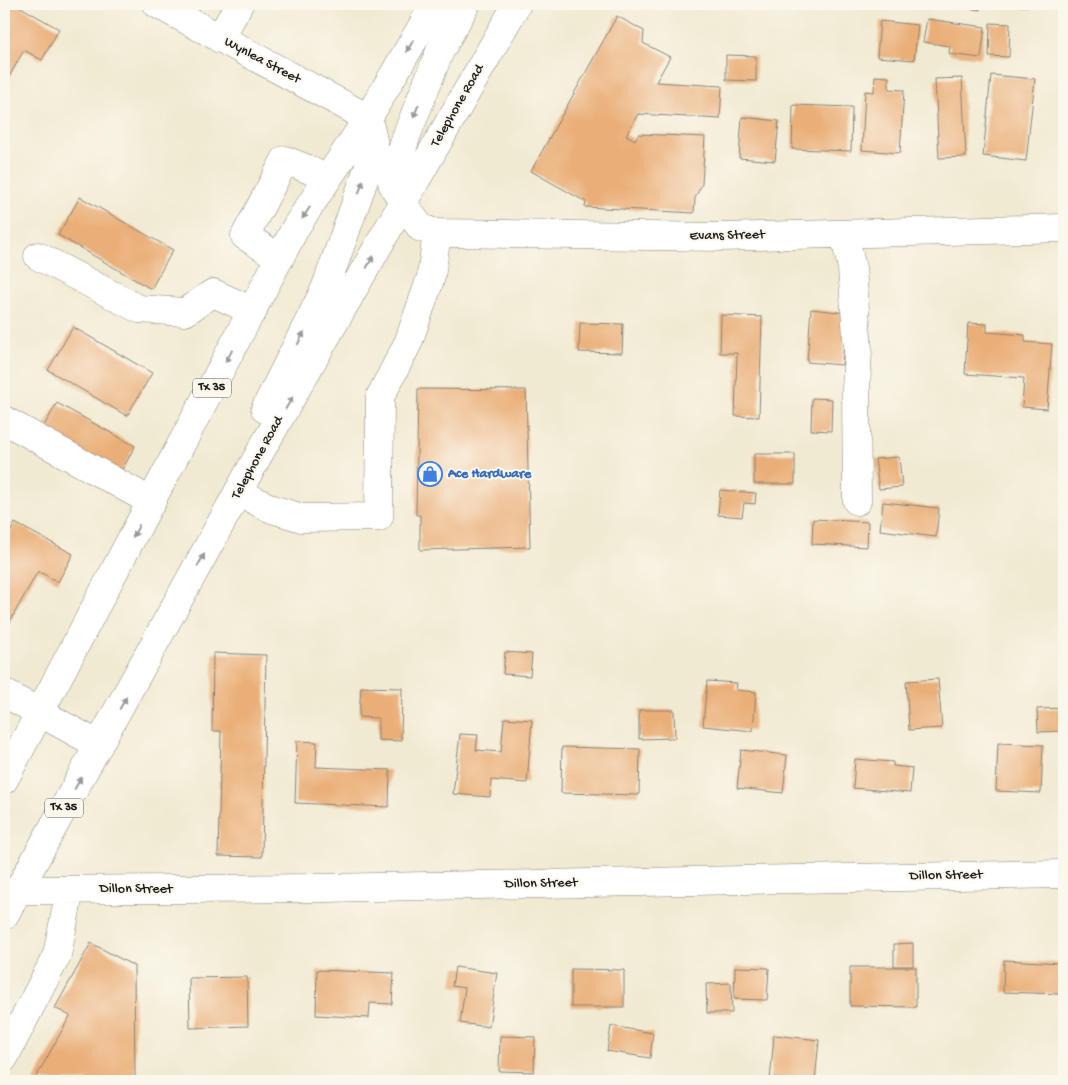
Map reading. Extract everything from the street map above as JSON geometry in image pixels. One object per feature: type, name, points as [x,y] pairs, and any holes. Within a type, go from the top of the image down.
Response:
[{"type":"main road","name":"Wynlea Street","points":[[157,4],[368,118]]},
{"type":"main road","points":[[220,39],[239,4]]},
{"type":"main road","name":"TX 35","points":[[4,780],[298,225],[368,118],[434,4]]},
{"type":"main road","points":[[238,492],[272,509],[302,518],[379,517],[380,396],[408,343],[415,324],[431,277],[436,233],[421,228],[403,204],[392,183],[407,134],[440,50],[466,4]]},
{"type":"main road","name":"Telephone Road","points":[[4,916],[263,447],[517,4]]},
{"type":"main road","points":[[263,447],[261,418],[325,289],[375,149],[368,118]]},
{"type":"main road","points":[[280,258],[245,236],[285,160],[328,180]]},
{"type":"main road","name":"Evans Street","points":[[436,233],[721,236],[1064,228]]},
{"type":"main road","points":[[844,234],[852,268],[857,327],[857,501]]},
{"type":"main road","points":[[38,256],[139,309],[185,312],[213,293],[253,310]]},
{"type":"main road","points":[[4,420],[152,502]]},
{"type":"main road","points":[[4,693],[100,745]]},
{"type":"main road","name":"Dillon Street","points":[[18,890],[334,888],[1064,874]]},
{"type":"main road","points":[[4,1058],[57,955],[70,890]]},
{"type":"building","points":[[4,4],[15,4],[59,29],[42,60],[24,50],[4,86]]},
{"type":"building","points":[[941,4],[981,4],[980,10]]},
{"type":"building","points":[[1020,4],[1048,4],[1048,6],[1020,6]]},
{"type":"building","points":[[617,16],[644,31],[643,43],[670,57],[656,82],[722,86],[720,119],[638,114],[626,135],[635,140],[639,134],[705,137],[702,184],[695,198],[694,213],[585,207],[586,202],[531,171]]},
{"type":"building","points":[[927,19],[985,27],[981,58],[949,54],[950,46],[923,42]]},
{"type":"building","points":[[880,21],[918,25],[914,60],[877,57]]},
{"type":"building","points":[[990,23],[1010,24],[1009,57],[989,56]]},
{"type":"building","points":[[726,55],[756,56],[756,81],[726,80]]},
{"type":"building","points":[[991,75],[1035,79],[1026,161],[983,156]]},
{"type":"building","points":[[875,76],[889,77],[889,89],[904,90],[900,153],[862,150],[865,91],[874,92]]},
{"type":"building","points":[[962,78],[966,157],[939,158],[935,79]]},
{"type":"building","points":[[793,105],[852,107],[851,151],[792,149]]},
{"type":"building","points":[[742,117],[779,121],[775,161],[739,158]]},
{"type":"building","points":[[80,197],[173,250],[151,289],[58,235]]},
{"type":"building","points":[[811,309],[847,313],[842,365],[807,362]]},
{"type":"building","points":[[721,315],[762,317],[759,417],[735,416],[737,353],[720,353]]},
{"type":"building","points":[[580,323],[623,324],[622,353],[579,352]]},
{"type":"building","points":[[968,323],[987,324],[987,332],[1025,335],[1025,342],[1052,344],[1047,409],[1022,407],[1024,378],[965,374]]},
{"type":"building","points":[[73,327],[152,373],[127,416],[48,370]]},
{"type":"building","points":[[418,389],[526,390],[530,547],[420,550],[420,515],[416,515]]},
{"type":"building","points":[[812,398],[832,399],[831,431],[811,430]]},
{"type":"building","points":[[57,403],[135,446],[119,476],[40,433]]},
{"type":"building","points":[[754,454],[795,454],[795,484],[754,484]]},
{"type":"building","points":[[899,457],[902,487],[879,489],[875,459]]},
{"type":"building","points":[[720,490],[756,493],[755,504],[744,503],[742,517],[718,515]]},
{"type":"building","points":[[883,502],[939,508],[936,537],[880,530]]},
{"type":"building","points":[[813,519],[868,522],[867,547],[812,544]]},
{"type":"building","points":[[15,523],[73,554],[58,582],[38,571],[4,632],[4,544]]},
{"type":"building","points":[[505,652],[532,654],[530,676],[503,674]]},
{"type":"building","points":[[213,653],[266,655],[262,857],[218,856],[221,731],[212,731]]},
{"type":"building","points":[[938,679],[942,728],[909,730],[906,681]]},
{"type":"building","points":[[707,681],[737,683],[736,690],[756,692],[753,731],[703,726]]},
{"type":"building","points":[[361,687],[402,688],[401,741],[378,740],[378,718],[359,717]]},
{"type":"building","points":[[1064,708],[1064,731],[1038,732],[1037,709]]},
{"type":"building","points":[[639,710],[674,710],[675,738],[639,739]]},
{"type":"building","points":[[504,718],[532,720],[527,783],[491,780],[490,797],[453,794],[460,734],[478,735],[476,750],[501,752]]},
{"type":"building","points":[[297,741],[317,742],[316,767],[390,770],[389,807],[295,803]]},
{"type":"building","points":[[998,743],[1043,745],[1041,793],[996,791]]},
{"type":"building","points":[[562,747],[640,749],[639,795],[561,793]]},
{"type":"building","points":[[741,750],[787,755],[783,793],[737,788]]},
{"type":"building","points":[[855,759],[893,762],[893,766],[912,768],[910,793],[853,788]]},
{"type":"building","points":[[91,943],[134,966],[135,1081],[34,1081],[70,1016],[55,1008]]},
{"type":"building","points":[[913,943],[913,966],[894,966],[894,944]]},
{"type":"building","points":[[1004,960],[1061,963],[1060,994],[1003,992]]},
{"type":"building","points":[[455,967],[497,973],[489,1027],[460,1023],[465,988],[452,986]]},
{"type":"building","points":[[735,967],[769,968],[767,1000],[734,999]]},
{"type":"building","points":[[850,967],[916,967],[916,1007],[850,1006]]},
{"type":"building","points":[[571,969],[624,970],[624,1007],[571,1007]]},
{"type":"building","points":[[317,970],[394,973],[392,1004],[370,1003],[369,1018],[316,1015]]},
{"type":"building","points":[[247,977],[248,1026],[190,1028],[189,978]]},
{"type":"building","points":[[731,983],[732,1013],[707,1013],[706,984]]},
{"type":"building","points":[[611,1026],[653,1033],[650,1058],[607,1051]]},
{"type":"building","points":[[774,1035],[819,1040],[815,1081],[770,1081]]},
{"type":"building","points":[[500,1036],[535,1037],[534,1072],[499,1071]]},
{"type":"place","name":"Ace Hardware","points":[[430,474]]}]
